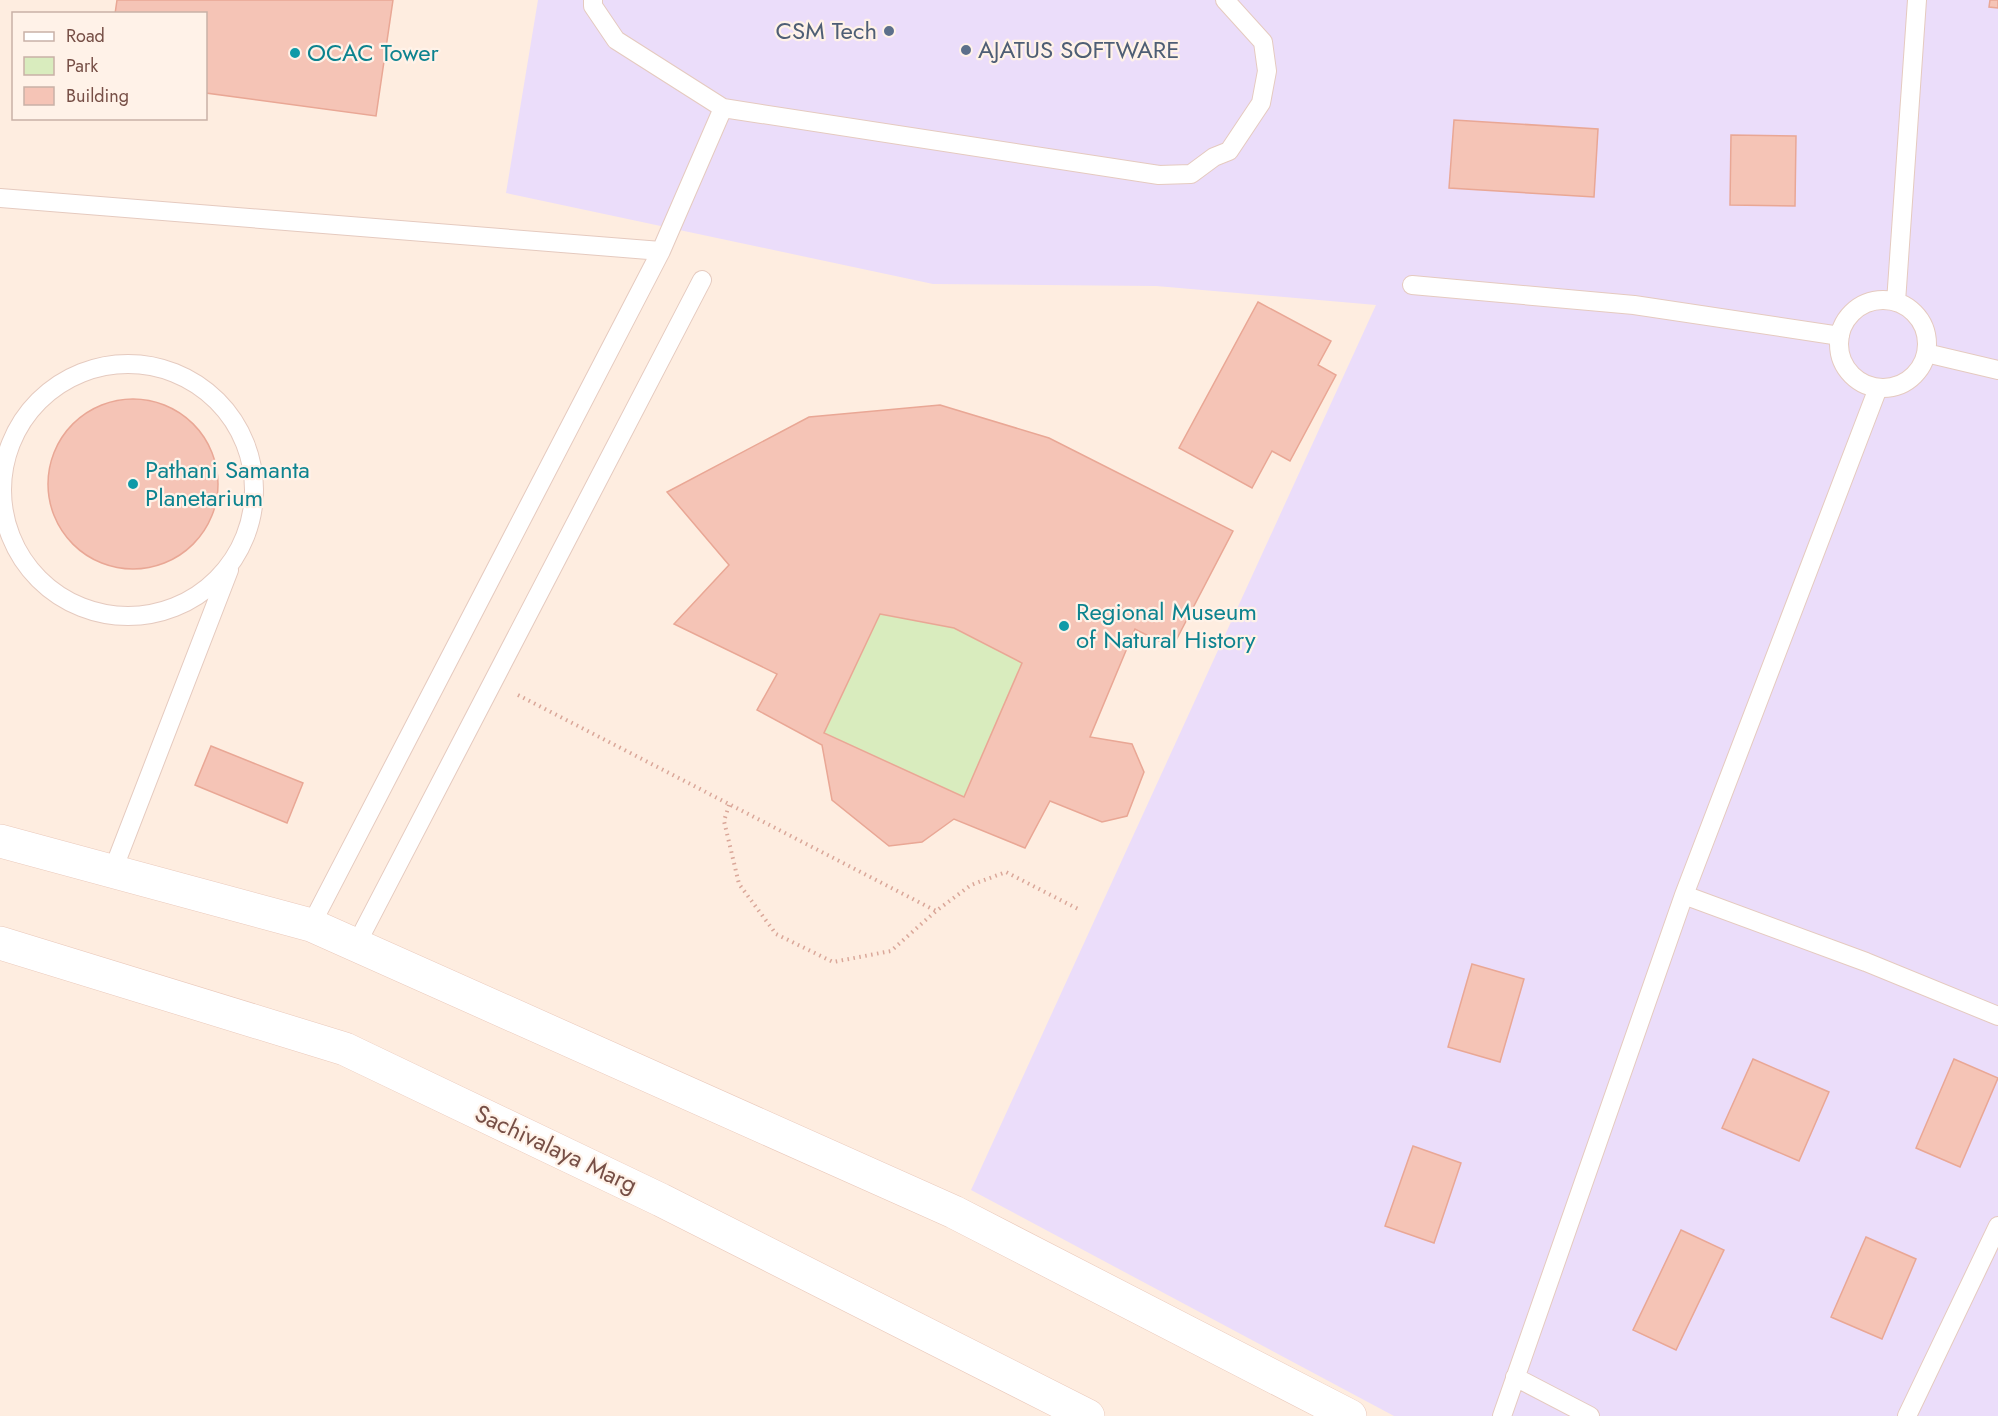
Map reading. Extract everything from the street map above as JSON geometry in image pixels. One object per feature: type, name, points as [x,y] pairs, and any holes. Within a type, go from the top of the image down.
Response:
[{"type":"main road","points":[[0,840],[312,925],[954,1212],[1350,1416]]},
{"type":"main road","name":"Sachivalaya Marg","points":[[0,943],[345,1049],[661,1200],[1088,1416]]},
{"type":"lane","points":[[593,0],[593,6],[616,40],[723,108],[1160,175],[1191,174],[1214,157],[1229,151],[1262,103],[1267,71],[1263,42],[1225,0]]},
{"type":"lane","points":[[1896,302],[1917,0]]},
{"type":"lane","points":[[312,925],[661,251],[723,108]]},
{"type":"lane","points":[[0,198],[661,251]]},
{"type":"lane","points":[[356,945],[702,280]]},
{"type":"lane","points":[[1412,285],[1634,305],[1840,336]]},
{"type":"lane","points":[[1882,300],[1896,302],[1908,308],[1924,327],[1926,353],[1920,368],[1909,380],[1894,387],[1878,388],[1864,385],[1852,376],[1839,350],[1840,336],[1855,310],[1868,303],[1882,300]]},
{"type":"lane","points":[[1926,353],[1998,370]]},
{"type":"lane","points":[[113,870],[233,560],[250,524],[254,485],[246,446],[228,411],[198,384],[163,368],[124,363],[85,371],[47,393],[18,426],[3,467],[2,511],[17,553],[44,587],[82,609],[125,618],[168,611],[207,590],[233,560]]},
{"type":"lane","points":[[1502,1416],[1684,895],[1878,388]]},
{"type":"lane","points":[[1684,895],[1866,962],[1998,1016]]},
{"type":"lane","points":[[1907,1416],[1998,1226]]},
{"type":"lane","points":[[1515,1377],[1590,1416]]},
{"type":"path","points":[[493,682],[936,911]]},
{"type":"path","points":[[729,805],[724,821],[739,884],[776,934],[833,962],[891,951],[936,911],[971,885],[1006,872],[1080,910]]},
{"type":"shaded area","points":[[538,0],[1998,0],[1998,1416],[1394,1416],[971,1190],[1376,305],[1156,286],[933,284],[506,193]]},
{"type":"green space","points":[[880,614],[954,628],[1022,663],[964,797],[824,733]]},
{"type":"building","name":"OCAC Tower","points":[[117,0],[393,0],[376,116],[207,93],[207,12],[115,12]]},
{"type":"building","points":[[1990,0],[1998,0],[1998,8],[1989,7]]},
{"type":"building","points":[[1454,120],[1598,129],[1594,197],[1449,188]]},
{"type":"building","points":[[1731,135],[1796,136],[1795,206],[1730,205]]},
{"type":"building","points":[[1258,302],[1331,341],[1318,365],[1336,375],[1290,461],[1272,451],[1252,488],[1179,448]]},
{"type":"building","name":"Pathani Samanta Planetarium","points":[[133,399],[150,400],[166,405],[193,424],[212,451],[217,467],[217,501],[212,517],[193,544],[166,563],[150,568],[133,569],[116,568],[100,563],[73,544],[54,517],[49,501],[48,484],[49,467],[54,451],[73,424],[100,405],[116,400]]},
{"type":"building","name":"Regional Museum of Natural History","points":[[940,405],[1049,438],[1233,531],[1172,648],[1135,629],[1090,737],[1132,744],[1144,772],[1127,816],[1102,822],[1050,801],[1025,848],[954,819],[922,842],[889,846],[832,800],[822,745],[757,710],[777,674],[674,624],[729,565],[667,492],[809,417]],"holes":[[[880,614],[954,628],[1022,663],[964,797],[824,733]]]},
{"type":"building","points":[[211,746],[303,783],[287,823],[195,785]]},
{"type":"building","points":[[1472,964],[1524,979],[1500,1062],[1448,1047]]},
{"type":"building","points":[[1753,1059],[1829,1092],[1799,1161],[1722,1128]]},
{"type":"building","points":[[1954,1059],[1998,1078],[1960,1167],[1916,1148]]},
{"type":"building","points":[[1413,1146],[1461,1163],[1434,1243],[1385,1226]]},
{"type":"building","points":[[1681,1230],[1724,1250],[1676,1350],[1633,1330]]},
{"type":"building","points":[[1866,1237],[1916,1259],[1882,1339],[1831,1317]]},
{"type":"place","name":"CSM Tech","points":[[889,31]]},
{"type":"place","name":"AJATUS SOFTWARE","points":[[966,50]]},
{"type":"place","name":"OCAC Tower","points":[[295,53]]},
{"type":"place","name":"Pathani Samanta Planetarium","points":[[133,484]]},
{"type":"place","name":"Regional Museum of Natural History","points":[[1064,626]]}]
